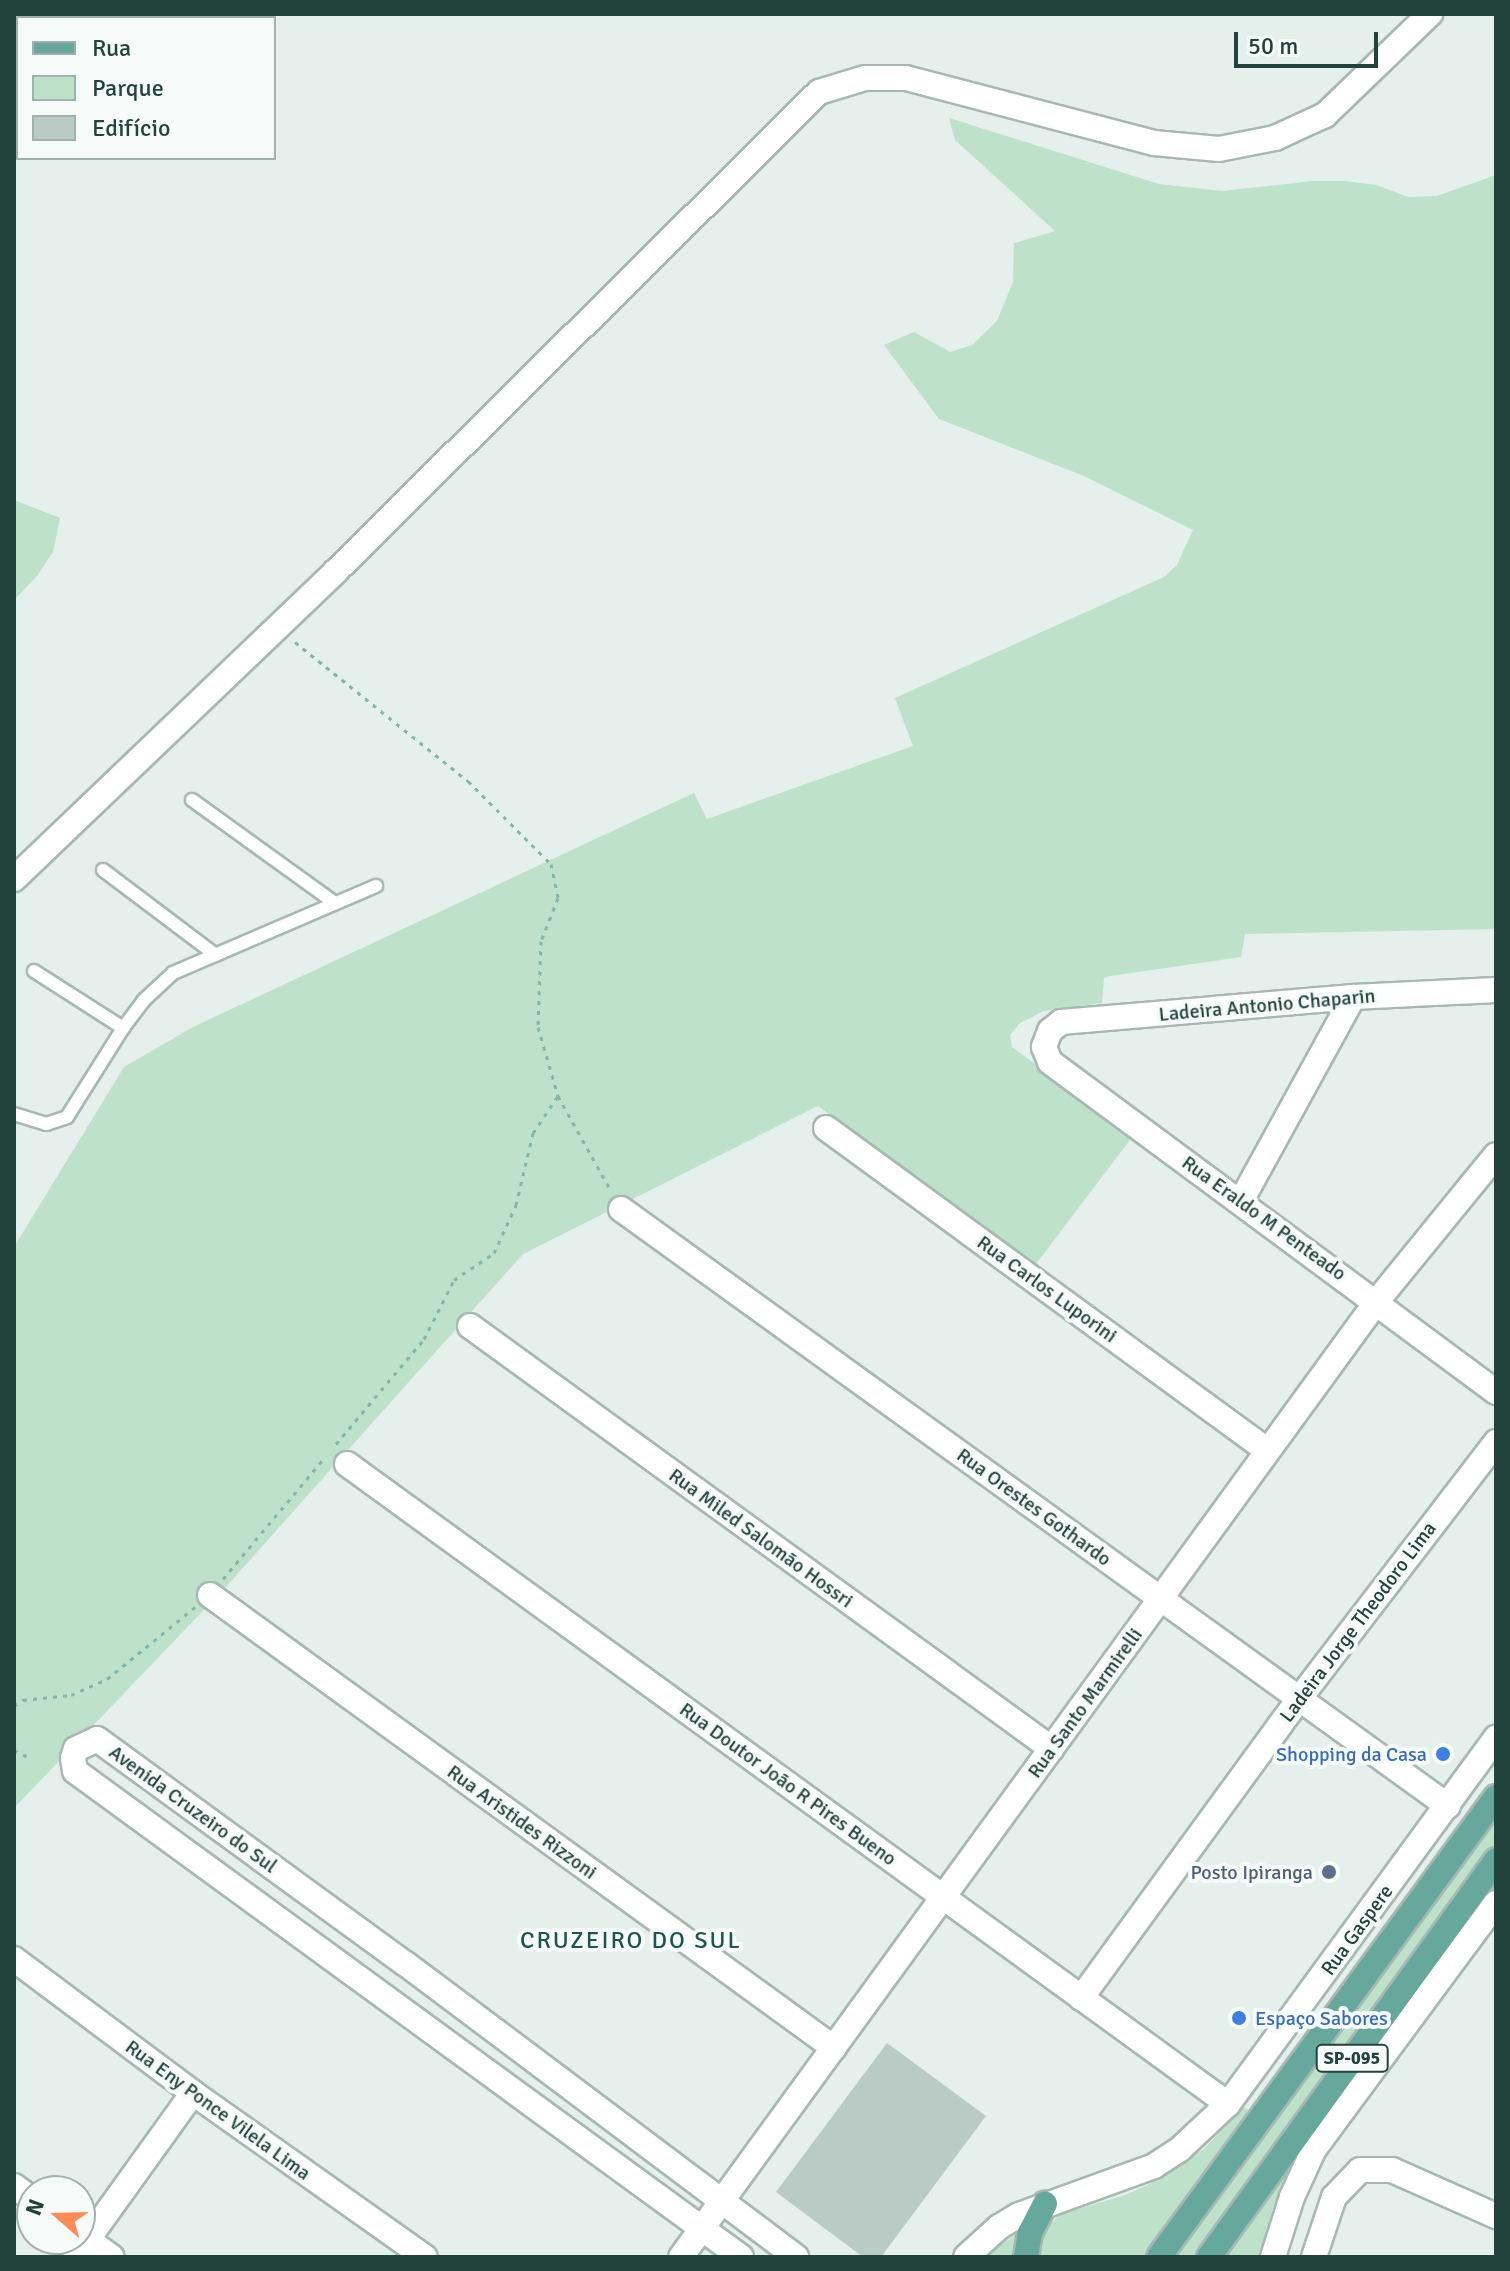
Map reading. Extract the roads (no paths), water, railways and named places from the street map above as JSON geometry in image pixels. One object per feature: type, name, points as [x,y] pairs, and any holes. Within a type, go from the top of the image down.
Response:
[{"type":"main road","name":"SP-095","points":[[1159,2257],[1496,1797]]},
{"type":"main road","name":"SP-095","points":[[1209,2257],[1496,1860]]},
{"type":"main road","points":[[1026,2257],[1030,2233],[1045,2204]]},
{"type":"street","points":[[14,879],[276,628],[819,92],[865,78],[906,78],[1154,143],[1219,149],[1275,138],[1325,115],[1430,14]]},
{"type":"street","name":"Ladeira Antonio Chaparin","points":[[1045,1039],[1061,1022],[1353,997],[1496,990]]},
{"type":"street","points":[[1241,1201],[1353,997]]},
{"type":"street","name":"Rua Eraldo M Penteado","points":[[1045,1039],[1044,1047],[1050,1062],[1496,1392]]},
{"type":"street","name":"Rua Carlos Luporini","points":[[826,1128],[1268,1451]]},
{"type":"street","name":"Rua Santo Marmirelli","points":[[681,2257],[1377,1301],[1496,1155]]},
{"type":"street","name":"Rua Orestes Gothardo","points":[[621,1209],[1448,1806]]},
{"type":"street","name":"Rua Miled Salomão Hossri","points":[[470,1326],[1052,1749]]},
{"type":"street","name":"Ladeira Jorge Theodoro Lima","points":[[1081,1998],[1299,1699],[1496,1442]]},
{"type":"street","name":"Rua Doutor João R Pires Bueno","points":[[347,1464],[1228,2104]]},
{"type":"street","name":"Rua Aristides Rizzoni","points":[[210,1595],[834,2048]]},
{"type":"street","name":"Rua Gaspere","points":[[966,2257],[999,2227],[1045,2204],[1154,2166],[1180,2149],[1228,2104],[1496,1738]]},
{"type":"street","name":"Avenida Cruzeiro do Sul","points":[[741,2257],[75,1771],[73,1758],[76,1749],[97,1739],[406,1964],[796,2257]]},
{"type":"street","points":[[1273,2257],[1292,2197],[1314,2149],[1496,1903]]},
{"type":"street","name":"Rua Eny Ponce Vilela Lima","points":[[14,1959],[193,2093],[425,2257]]},
{"type":"street","points":[[382,1996],[406,1964]]},
{"type":"street","points":[[96,2223],[193,2093]]},
{"type":"street","points":[[1314,2257],[1334,2197],[1360,2170],[1392,2170],[1496,2216]]},
{"type":"lane","points":[[192,800],[335,903]]},
{"type":"lane","points":[[103,870],[216,955]]},
{"type":"lane","points":[[14,1114],[46,1124],[67,1117],[123,1028],[143,1001],[173,973],[376,886]]},
{"type":"lane","points":[[34,971],[123,1028]]},
{"type":"place","name":"Shopping da Casa","points":[[1443,1754]]},
{"type":"place","name":"Posto Ipiranga","points":[[1329,1872]]},
{"type":"place","name":"Espaço Sabores","points":[[1239,2018]]},
{"type":"district","name":"CRUZEIRO DO SUL","points":[[631,1941]]}]
